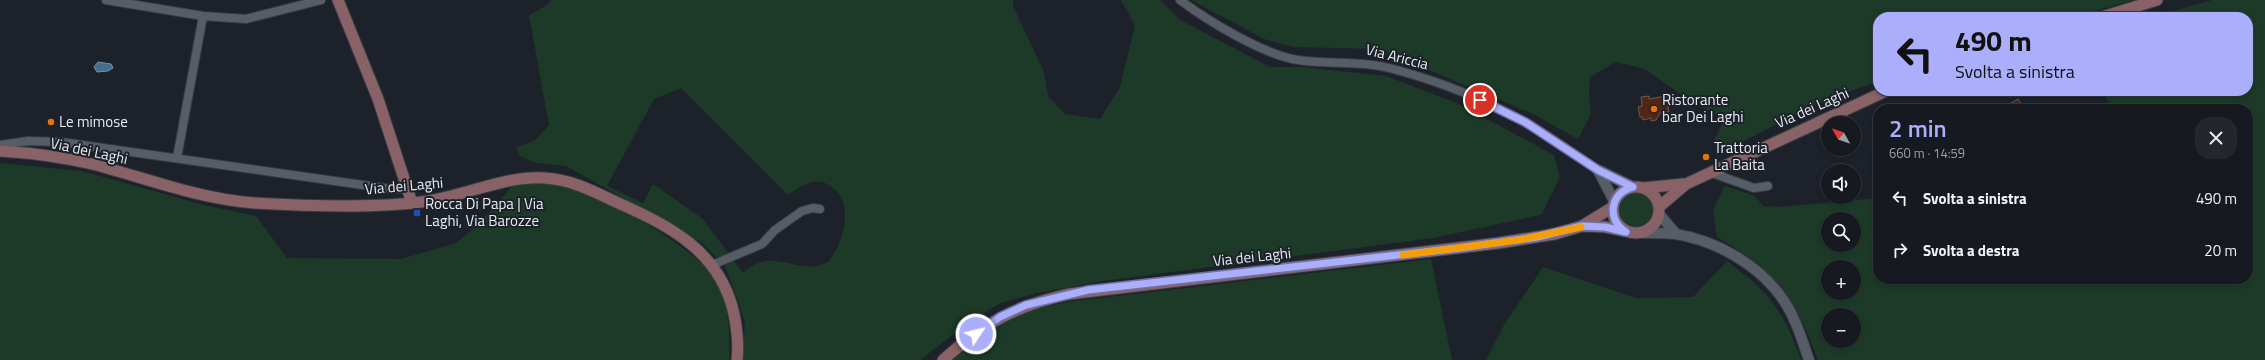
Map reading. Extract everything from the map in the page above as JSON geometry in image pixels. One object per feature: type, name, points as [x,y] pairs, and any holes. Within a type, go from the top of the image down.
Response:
[{"type":"main road","points":[[338,0],[378,99],[412,203]]},
{"type":"main road","points":[[2118,12],[2157,0]]},
{"type":"main road","name":"Via dei Laghi","points":[[1659,210],[1686,184],[1708,172],[1875,96]]},
{"type":"main road","name":"Via dei Laghi","points":[[0,151],[79,162],[199,194],[245,202],[337,205],[412,203],[453,196],[499,182],[541,178],[561,180],[590,189],[650,219],[689,243],[712,264],[724,281],[730,297],[738,333],[737,360]]},
{"type":"main road","name":"Via dei Laghi","points":[[1638,188],[1686,184]]},
{"type":"main road","points":[[1638,188],[1654,196],[1659,210],[1653,226],[1641,233],[1626,232],[1614,219],[1613,204],[1620,193],[1638,188]]},
{"type":"main road","name":"Via dei Laghi","points":[[1582,226],[1613,204]]},
{"type":"main road","name":"Via dei Laghi","points":[[943,360],[985,326],[1006,314],[1037,302],[1069,294],[1473,247],[1546,235],[1582,226],[1605,227],[1626,232]]},
{"type":"street","points":[[106,0],[204,16],[246,19],[321,0]]},
{"type":"street","name":"Via Ariccia","points":[[1180,0],[1219,25],[1278,55],[1307,61],[1352,62],[1378,65],[1409,73],[1472,97],[1525,122],[1598,170],[1638,188]]},
{"type":"street","points":[[177,158],[204,16]]},
{"type":"street","points":[[0,145],[20,141],[56,142],[391,189],[408,189]]},
{"type":"street","name":"Via Ariccia","points":[[1598,170],[1613,204]]},
{"type":"street","points":[[1708,172],[1754,188],[1768,186]]},
{"type":"street","points":[[712,264],[762,244],[775,230],[802,211],[813,208],[820,209]]},
{"type":"street","points":[[1659,210],[1676,234]]},
{"type":"street","points":[[1641,233],[1676,234],[1715,246],[1732,254],[1763,278],[1784,301],[1799,330],[1809,360]]},
{"type":"green space","points":[[551,0],[1013,0],[1013,6],[1044,72],[1048,96],[1065,114],[1100,119],[1120,87],[1135,26],[1121,0],[1160,0],[1180,20],[1270,67],[1302,67],[1386,76],[1459,104],[1554,155],[1560,177],[1541,215],[1433,238],[1103,281],[1037,293],[1000,303],[967,324],[920,360],[742,360],[745,323],[737,298],[725,266],[701,242],[566,166],[537,163],[520,156],[516,147],[534,141],[549,125],[529,15],[546,6]],"holes":[[[681,88],[788,195],[803,185],[815,182],[827,184],[839,194],[843,203],[845,223],[839,244],[834,254],[828,262],[817,266],[765,261],[754,265],[743,273],[703,219],[653,184],[643,203],[607,186],[654,99]]]},
{"type":"green space","points":[[1191,0],[2133,0],[2091,12],[1873,12],[1873,83],[1814,105],[1724,151],[1714,141],[1723,122],[1719,116],[1686,98],[1645,69],[1616,62],[1590,77],[1589,94],[1591,114],[1578,139],[1535,115],[1379,49],[1293,47],[1264,39]]},
{"type":"green space","points":[[2212,0],[2265,0],[2265,360],[1818,360],[1801,319],[1781,288],[1769,274],[1754,262],[1717,237],[1713,210],[1725,186],[1755,196],[1763,206],[1781,207],[1821,203],[1861,204],[1861,200],[1873,198],[1873,284],[2253,284],[2253,104],[2109,104],[2105,96],[2253,96],[2253,12],[2170,12]]},
{"type":"green space","points":[[0,163],[82,171],[204,205],[256,216],[287,258],[401,259],[456,243],[479,224],[514,184],[550,182],[590,195],[640,220],[665,235],[704,266],[715,280],[724,299],[729,329],[729,360],[0,360]]},
{"type":"green space","points":[[1640,193],[1649,198],[1653,204],[1653,218],[1649,224],[1640,229],[1632,229],[1623,224],[1619,218],[1618,207],[1623,198],[1629,194]]},
{"type":"green space","points":[[1431,259],[1452,360],[950,360],[987,330],[1008,319],[1035,309],[1067,302]]},
{"type":"green space","points":[[1727,261],[1742,272],[1765,293],[1773,303],[1788,328],[1801,360],[1486,360],[1504,325],[1543,267],[1636,298],[1693,297]]},
{"type":"water","points":[[98,62],[111,64],[113,68],[108,71],[97,72],[94,67]]},
{"type":"building","name":"Ristorante bar Dei Laghi","points":[[1649,96],[1649,99],[1666,96],[1669,112],[1660,113],[1656,120],[1651,121],[1651,118],[1643,120],[1642,117],[1640,117],[1638,107],[1642,106],[1641,97]]},
{"type":"building","points":[[2018,99],[2021,104],[2010,104]]},
{"type":"slow traffic","points":[[1403,255],[1518,240],[1555,234],[1581,227]]},
{"type":"place","name":"Ristorante bar Dei Laghi","points":[[1654,109]]},
{"type":"place","name":"Le mimose","points":[[51,122]]},
{"type":"place","name":"Trattoria La Baita","points":[[1706,157]]},
{"type":"place","name":"Rocca Di Papa | Via Laghi, Via Barozze","points":[[417,213]]},
{"type":"route","points":[[976,334],[985,326],[1000,317],[1026,305],[1088,290],[1499,243],[1555,234],[1582,226],[1598,226],[1626,232],[1614,219],[1613,207],[1614,201],[1620,193],[1633,187],[1626,185],[1598,170],[1525,122],[1480,100]]}]
